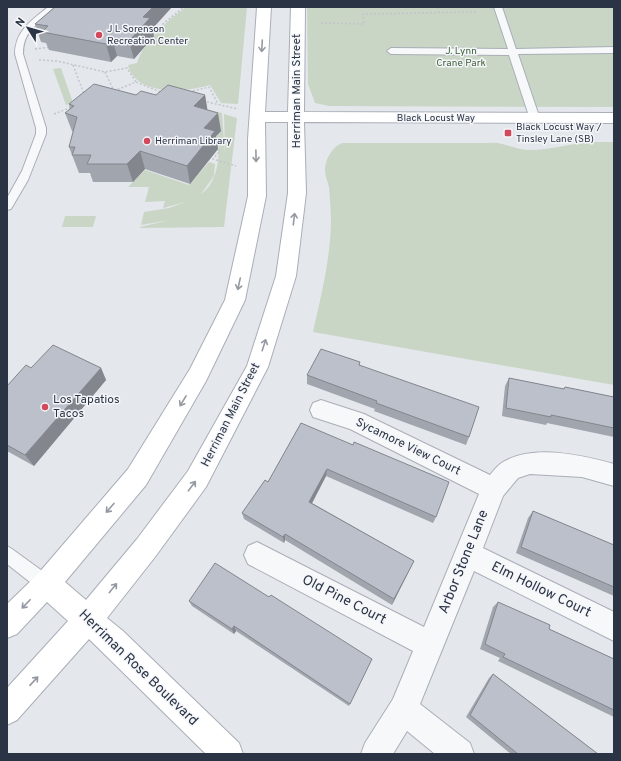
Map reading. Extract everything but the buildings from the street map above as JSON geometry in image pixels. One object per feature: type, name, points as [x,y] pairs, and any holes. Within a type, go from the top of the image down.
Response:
[{"type":"main road","points":[[7,624],[46,584],[137,477],[198,375],[235,300],[257,196],[256,139],[250,113],[264,7]]},
{"type":"main road","name":"Herriman Main Street","points":[[7,710],[88,619],[146,548],[197,479],[257,367],[286,276],[297,193],[296,117],[298,7]]},
{"type":"main road","name":"Black Locust Way","points":[[250,113],[296,117],[535,119],[614,118]]},
{"type":"main road","name":"Herriman Rose Boulevard","points":[[46,584],[113,641],[228,754]]},
{"type":"street","name":"Sycamore View Court","points":[[321,410],[356,421],[493,489]]},
{"type":"street","name":"Arbor Stone Lane","points":[[376,754],[403,710],[468,554],[493,489],[510,470],[530,463],[582,466],[614,475]]},
{"type":"street","name":"Elm Hollow Court","points":[[468,554],[614,627]]},
{"type":"street","name":"Old Pine Court","points":[[257,555],[430,645]]},
{"type":"street","points":[[403,710],[459,754]]},
{"type":"lane","points":[[7,206],[14,196],[24,175],[39,139],[41,128],[18,47],[20,40],[31,26],[53,7]]},
{"type":"lane","points":[[498,7],[535,119]]},
{"type":"lane","points":[[391,51],[514,52],[614,50]]},
{"type":"lane","points":[[7,554],[46,584]]},
{"type":"path","points":[[153,32],[184,7]]},
{"type":"path","points":[[438,7],[439,14]]},
{"type":"path","points":[[321,23],[364,24],[363,14],[439,14],[476,12]]},
{"type":"path","points":[[33,50],[51,47]]},
{"type":"path","points":[[39,60],[105,72],[127,68],[136,82],[159,92],[167,92]]},
{"type":"path","points":[[72,65],[85,94]]},
{"type":"path","points":[[105,72],[114,91]]},
{"type":"path","points":[[109,94],[136,82]]},
{"type":"path","points":[[189,92],[210,87],[218,104]]},
{"type":"path","points":[[154,97],[159,92]]},
{"type":"path","points":[[203,101],[250,113]]},
{"type":"path","points":[[53,115],[74,107]]},
{"type":"path","points":[[218,150],[220,151],[213,159],[236,166]]},
{"type":"green space","points":[[186,7],[247,7],[238,104],[221,103],[210,85],[188,89],[163,90],[141,83],[133,75],[128,65],[137,63],[145,47],[157,32]]},
{"type":"green space","name":"J. Lynn Crane Park","points":[[307,7],[614,7],[614,107],[329,106],[315,103],[308,84]]},
{"type":"green space","points":[[61,68],[73,103],[66,105],[53,69]]},
{"type":"green space","points":[[213,111],[222,113],[225,155],[224,114],[237,118],[224,227],[140,228],[170,220],[141,225],[144,212],[169,208],[186,202],[163,208],[165,201],[145,202],[149,187],[128,187],[145,170],[189,185],[209,162],[215,164],[214,176],[218,158],[217,141],[208,117]],"holes":[[[214,176],[206,190],[201,194]]]},
{"type":"green space","points":[[593,142],[614,142],[614,385],[313,332],[325,278],[330,238],[330,201],[325,166],[330,154],[339,144],[500,143],[518,149],[529,150]]},
{"type":"green space","points":[[65,216],[96,216],[93,227],[62,227]]},
{"type":"place","name":"J L Sorenson Recreation Center","points":[[99,35]]},
{"type":"place","name":"Black Locust Way / Tinsley Lane (SB)","points":[[508,133]]},
{"type":"place","name":"Herriman Library","points":[[147,141]]},
{"type":"place","name":"Los Tapatios Tacos","points":[[45,407]]}]
